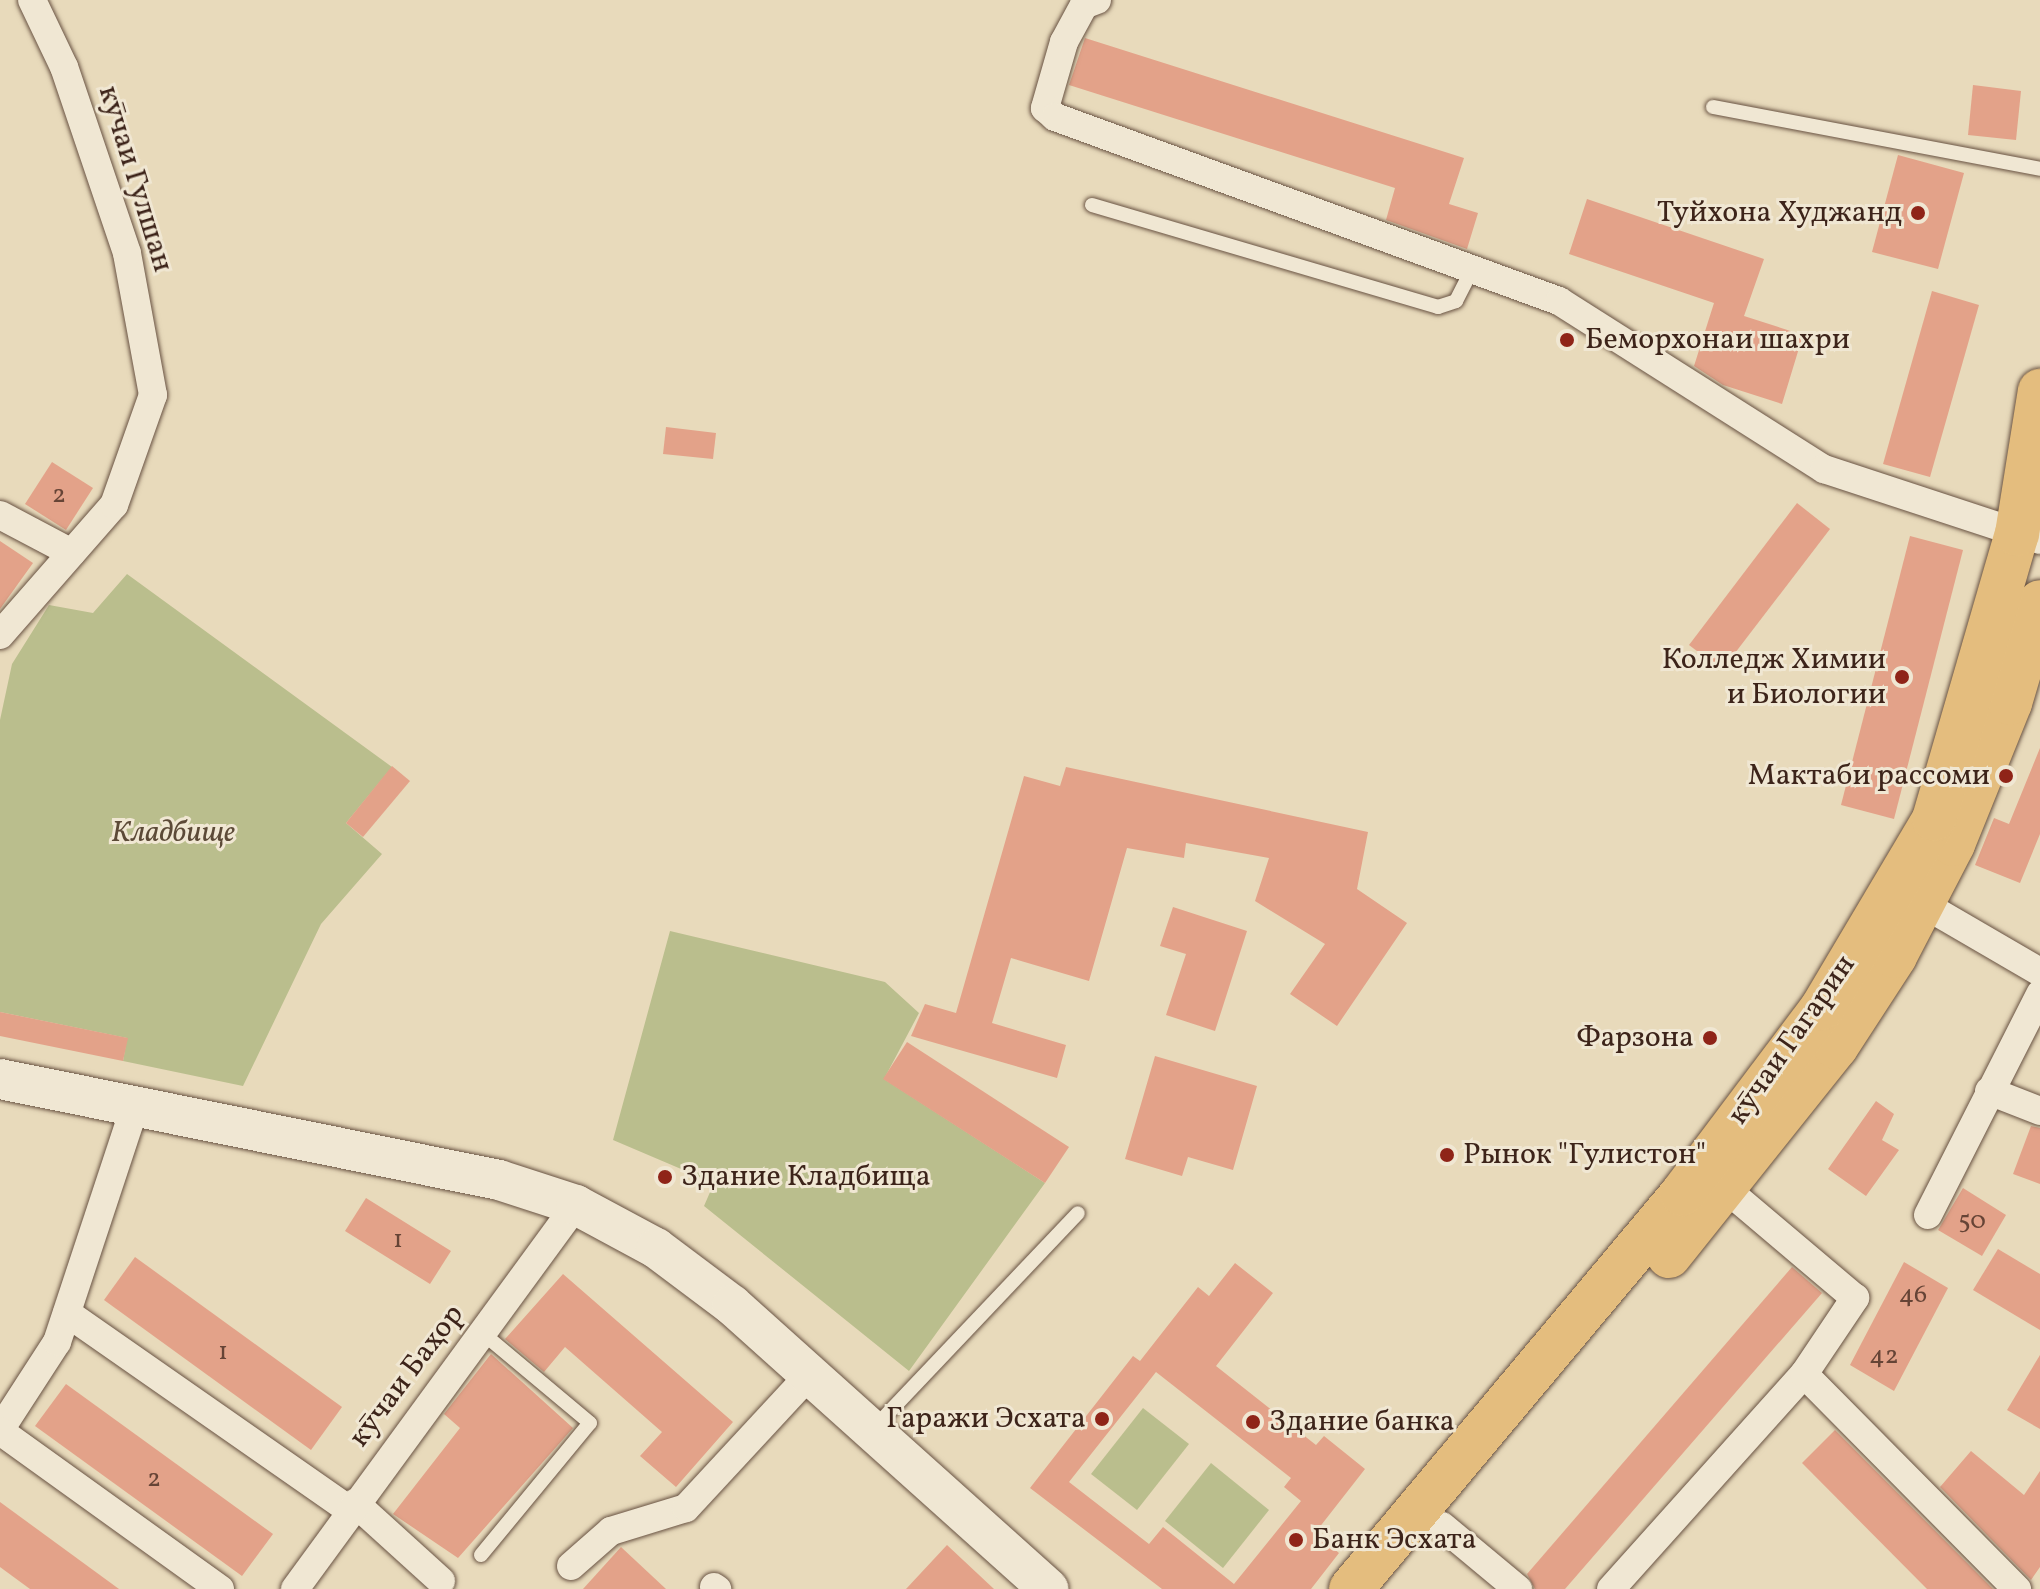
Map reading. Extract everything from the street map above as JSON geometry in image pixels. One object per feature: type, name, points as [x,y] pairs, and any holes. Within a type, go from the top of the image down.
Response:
[{"type":"highway","name":"кӯчаи Гагарин","points":[[1351,1589],[1682,1194],[1822,1008],[1934,819],[2028,537],[2040,391]]},
{"type":"highway","name":"кӯчаи Гагарин","points":[[1390,1589],[1726,1189],[1836,1047],[1923,904],[2010,703],[2040,602]]},
{"type":"main road","points":[[0,1079],[499,1180],[576,1205],[656,1248],[809,1375],[1048,1589]]},
{"type":"street","name":"кӯчаи Гулшан","points":[[0,635],[114,505],[153,395],[127,253],[64,67],[32,0]]},
{"type":"street","points":[[1097,0],[1084,5],[1064,42],[1045,108],[1055,117],[1470,274],[1559,301],[1824,469],[2028,537]]},
{"type":"street","points":[[0,515],[72,553]]},
{"type":"street","points":[[1923,904],[2040,972]]},
{"type":"street","points":[[1928,1215],[2040,994]]},
{"type":"street","points":[[1989,1091],[2040,1111]]},
{"type":"street","points":[[135,1106],[57,1342],[0,1430],[220,1589]]},
{"type":"street","points":[[1611,1589],[1804,1374],[1855,1298],[1726,1189]]},
{"type":"street","name":"кӯчаи Баҳор","points":[[295,1589],[352,1506],[576,1205]]},
{"type":"street","points":[[67,1313],[352,1506],[441,1581]]},
{"type":"street","points":[[1804,1374],[2017,1589]]},
{"type":"street","points":[[571,1566],[611,1531],[686,1508],[809,1375]]},
{"type":"street","points":[[1442,1526],[1518,1589]]},
{"type":"lane","points":[[1713,107],[2040,169]]},
{"type":"lane","points":[[1092,205],[1438,307],[1456,301],[1470,274]]},
{"type":"lane","points":[[871,1431],[1078,1213]]},
{"type":"lane","points":[[481,1332],[590,1423],[481,1555]]},
{"type":"green space","name":"Кладбище","points":[[127,574],[392,767],[346,823],[382,854],[321,924],[243,1086],[123,1061],[127,1038],[0,1012],[0,720],[12,664],[49,605],[93,613]]},
{"type":"green space","points":[[670,931],[885,982],[919,1013],[884,1079],[1045,1183],[909,1371],[704,1206],[714,1183],[613,1140]]},
{"type":"green space","points":[[1143,1408],[1189,1444],[1137,1510],[1091,1474]]},
{"type":"green space","points":[[1211,1463],[1269,1510],[1223,1568],[1165,1521]]},
{"type":"building","points":[[1085,38],[1464,158],[1449,204],[1478,213],[1467,249],[1386,220],[1395,188],[1069,85]]},
{"type":"building","points":[[1973,85],[2021,91],[2016,140],[1968,135]]},
{"type":"building","name":"Туйхона Худжанд","points":[[1898,155],[1964,173],[1938,269],[1872,252]]},
{"type":"building","points":[[1587,199],[1764,259],[1744,316],[1803,335],[1782,404],[1723,385],[1694,366],[1714,303],[1569,254]]},
{"type":"building","points":[[1932,291],[1979,305],[1930,477],[1883,464]]},
{"type":"building","points":[[666,427],[716,433],[713,459],[663,454]]},
{"type":"building","points":[[52,462],[93,488],[66,530],[25,504]]},
{"type":"building","points":[[1797,503],[1830,529],[1722,670],[1689,645]]},
{"type":"building","name":"Колледж Химии и Биологии","points":[[1910,536],[1963,550],[1894,819],[1841,805]]},
{"type":"building","points":[[0,541],[33,563],[0,609]]},
{"type":"building","points":[[2040,748],[2040,834],[2020,883],[1975,865],[1994,818],[2009,824]]},
{"type":"building","points":[[392,766],[410,781],[363,837],[346,823]]},
{"type":"building","points":[[1066,767],[1368,832],[1357,889],[1407,923],[1337,1026],[1290,994],[1325,944],[1255,901],[1269,858],[1186,843],[1184,858],[1127,848],[1089,981],[1011,958],[992,1023],[1066,1045],[1057,1078],[911,1036],[925,1004],[956,1013],[1024,776],[1060,786]]},
{"type":"building","points":[[1173,907],[1247,931],[1215,1031],[1166,1015],[1186,954],[1160,946]]},
{"type":"building","points":[[0,1012],[128,1038],[123,1061],[0,1036]]},
{"type":"building","points":[[907,1042],[1069,1147],[1045,1183],[883,1079]]},
{"type":"building","points":[[1155,1056],[1257,1086],[1233,1170],[1188,1157],[1182,1176],[1125,1159]]},
{"type":"building","points":[[1876,1101],[1894,1114],[1882,1140],[1899,1150],[1866,1196],[1828,1169]]},
{"type":"building","points":[[2031,1126],[2040,1128],[2040,1184],[2013,1174]]},
{"type":"building","points":[[1963,1188],[2006,1215],[1982,1256],[1938,1230]]},
{"type":"building","points":[[366,1198],[451,1251],[430,1284],[345,1231]]},
{"type":"building","points":[[1998,1249],[2040,1274],[2040,1330],[1973,1290]]},
{"type":"building","points":[[135,1257],[342,1407],[311,1450],[104,1300]]},
{"type":"building","points":[[1904,1262],[1948,1288],[1894,1391],[1850,1365]]},
{"type":"building","points":[[1235,1263],[1273,1293],[1216,1366],[1316,1445],[1324,1436],[1365,1469],[1315,1533],[1339,1553],[1311,1589],[1162,1589],[1030,1488],[1133,1356],[1140,1361],[1198,1287],[1209,1296]],"holes":[[[1156,1372],[1291,1478],[1284,1487],[1301,1501],[1234,1584],[1163,1527],[1149,1544],[1069,1482]]]},
{"type":"building","points":[[1792,1267],[1822,1293],[1565,1589],[1535,1589],[1527,1574]]},
{"type":"building","points":[[563,1274],[733,1422],[676,1487],[640,1456],[662,1432],[565,1347],[544,1372],[505,1339]]},
{"type":"building","points":[[491,1354],[573,1428],[458,1558],[393,1514],[460,1428],[444,1414]]},
{"type":"building","points":[[2040,1355],[2040,1429],[2007,1410]]},
{"type":"building","points":[[66,1384],[273,1534],[242,1576],[35,1426]]},
{"type":"building","points":[[1835,1430],[1993,1589],[1927,1589],[1802,1463]]},
{"type":"building","points":[[1971,1451],[2024,1495],[2040,1471],[2040,1567],[2031,1580],[1940,1487]]},
{"type":"building","points":[[0,1502],[119,1589],[30,1589],[0,1567]]},
{"type":"building","points":[[947,1545],[994,1589],[906,1589]]},
{"type":"building","points":[[621,1547],[666,1589],[583,1589]]},
{"type":"place","name":"Туйхона Худжанд","points":[[1918,213]]},
{"type":"place","name":"Беморхонаи шахри","points":[[1567,340]]},
{"type":"place","name":"Колледж Химии и Биологии","points":[[1902,677]]},
{"type":"place","name":"Мактаби рассоми","points":[[2006,776]]},
{"type":"place","name":"Фарзона","points":[[1710,1038]]},
{"type":"place","name":"Рынок \"Гулистон\"","points":[[1447,1155]]},
{"type":"place","name":"Здание Кладбища","points":[[665,1177]]},
{"type":"place","name":"Гаражи Эсхата","points":[[1102,1419]]},
{"type":"place","name":"Здание банка","points":[[1253,1422]]},
{"type":"place","name":"Банк Эсхата","points":[[1296,1540]]}]
